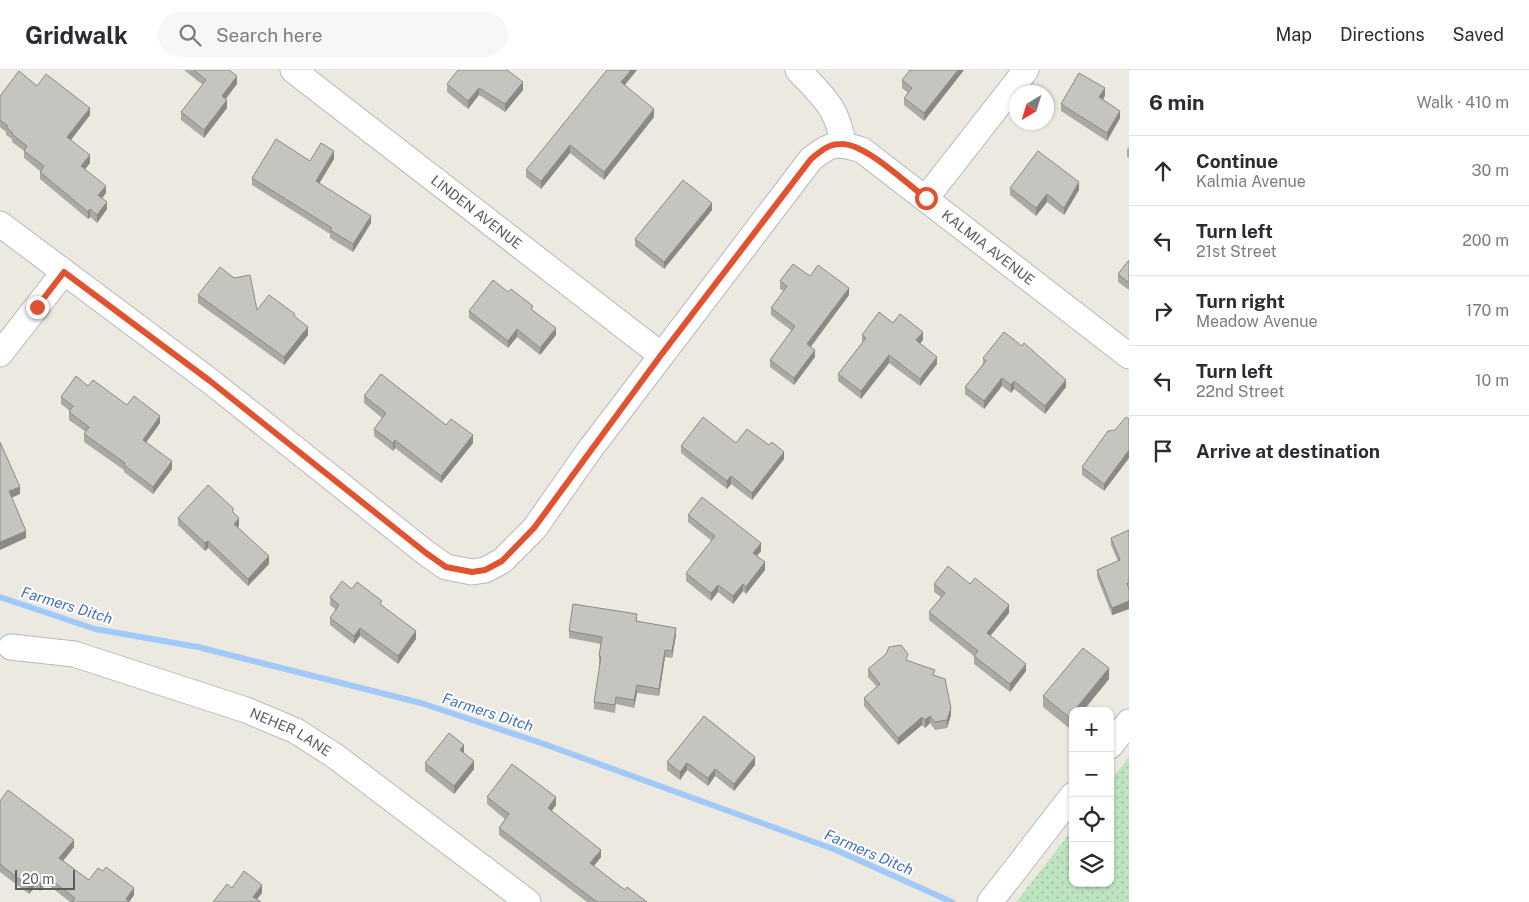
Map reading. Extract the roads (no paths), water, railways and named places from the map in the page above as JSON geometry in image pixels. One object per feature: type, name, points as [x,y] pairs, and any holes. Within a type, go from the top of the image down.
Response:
[{"type":"street","name":"LINDEN AVENUE","points":[[293,70],[661,355]]},
{"type":"street","points":[[0,224],[210,381],[426,553],[446,567],[472,572],[485,570],[502,561],[534,528],[661,355],[811,159],[827,146],[843,144],[840,124],[831,106],[798,70]]},
{"type":"street","points":[[926,198],[1026,70]]},
{"type":"street","name":"KALMIA AVENUE","points":[[843,144],[862,150],[1129,356]]},
{"type":"street","points":[[0,354],[64,272]]},
{"type":"street","name":"NEHER LANE","points":[[11,647],[74,654],[246,710],[296,731],[335,756],[528,902]]},
{"type":"street","points":[[1114,741],[1129,722]]},
{"type":"street","points":[[990,902],[1071,797]]},
{"type":"waterway","name":"Farmers Ditch","points":[[0,597],[95,629],[198,647],[421,703],[544,744],[836,850],[952,902]]}]
